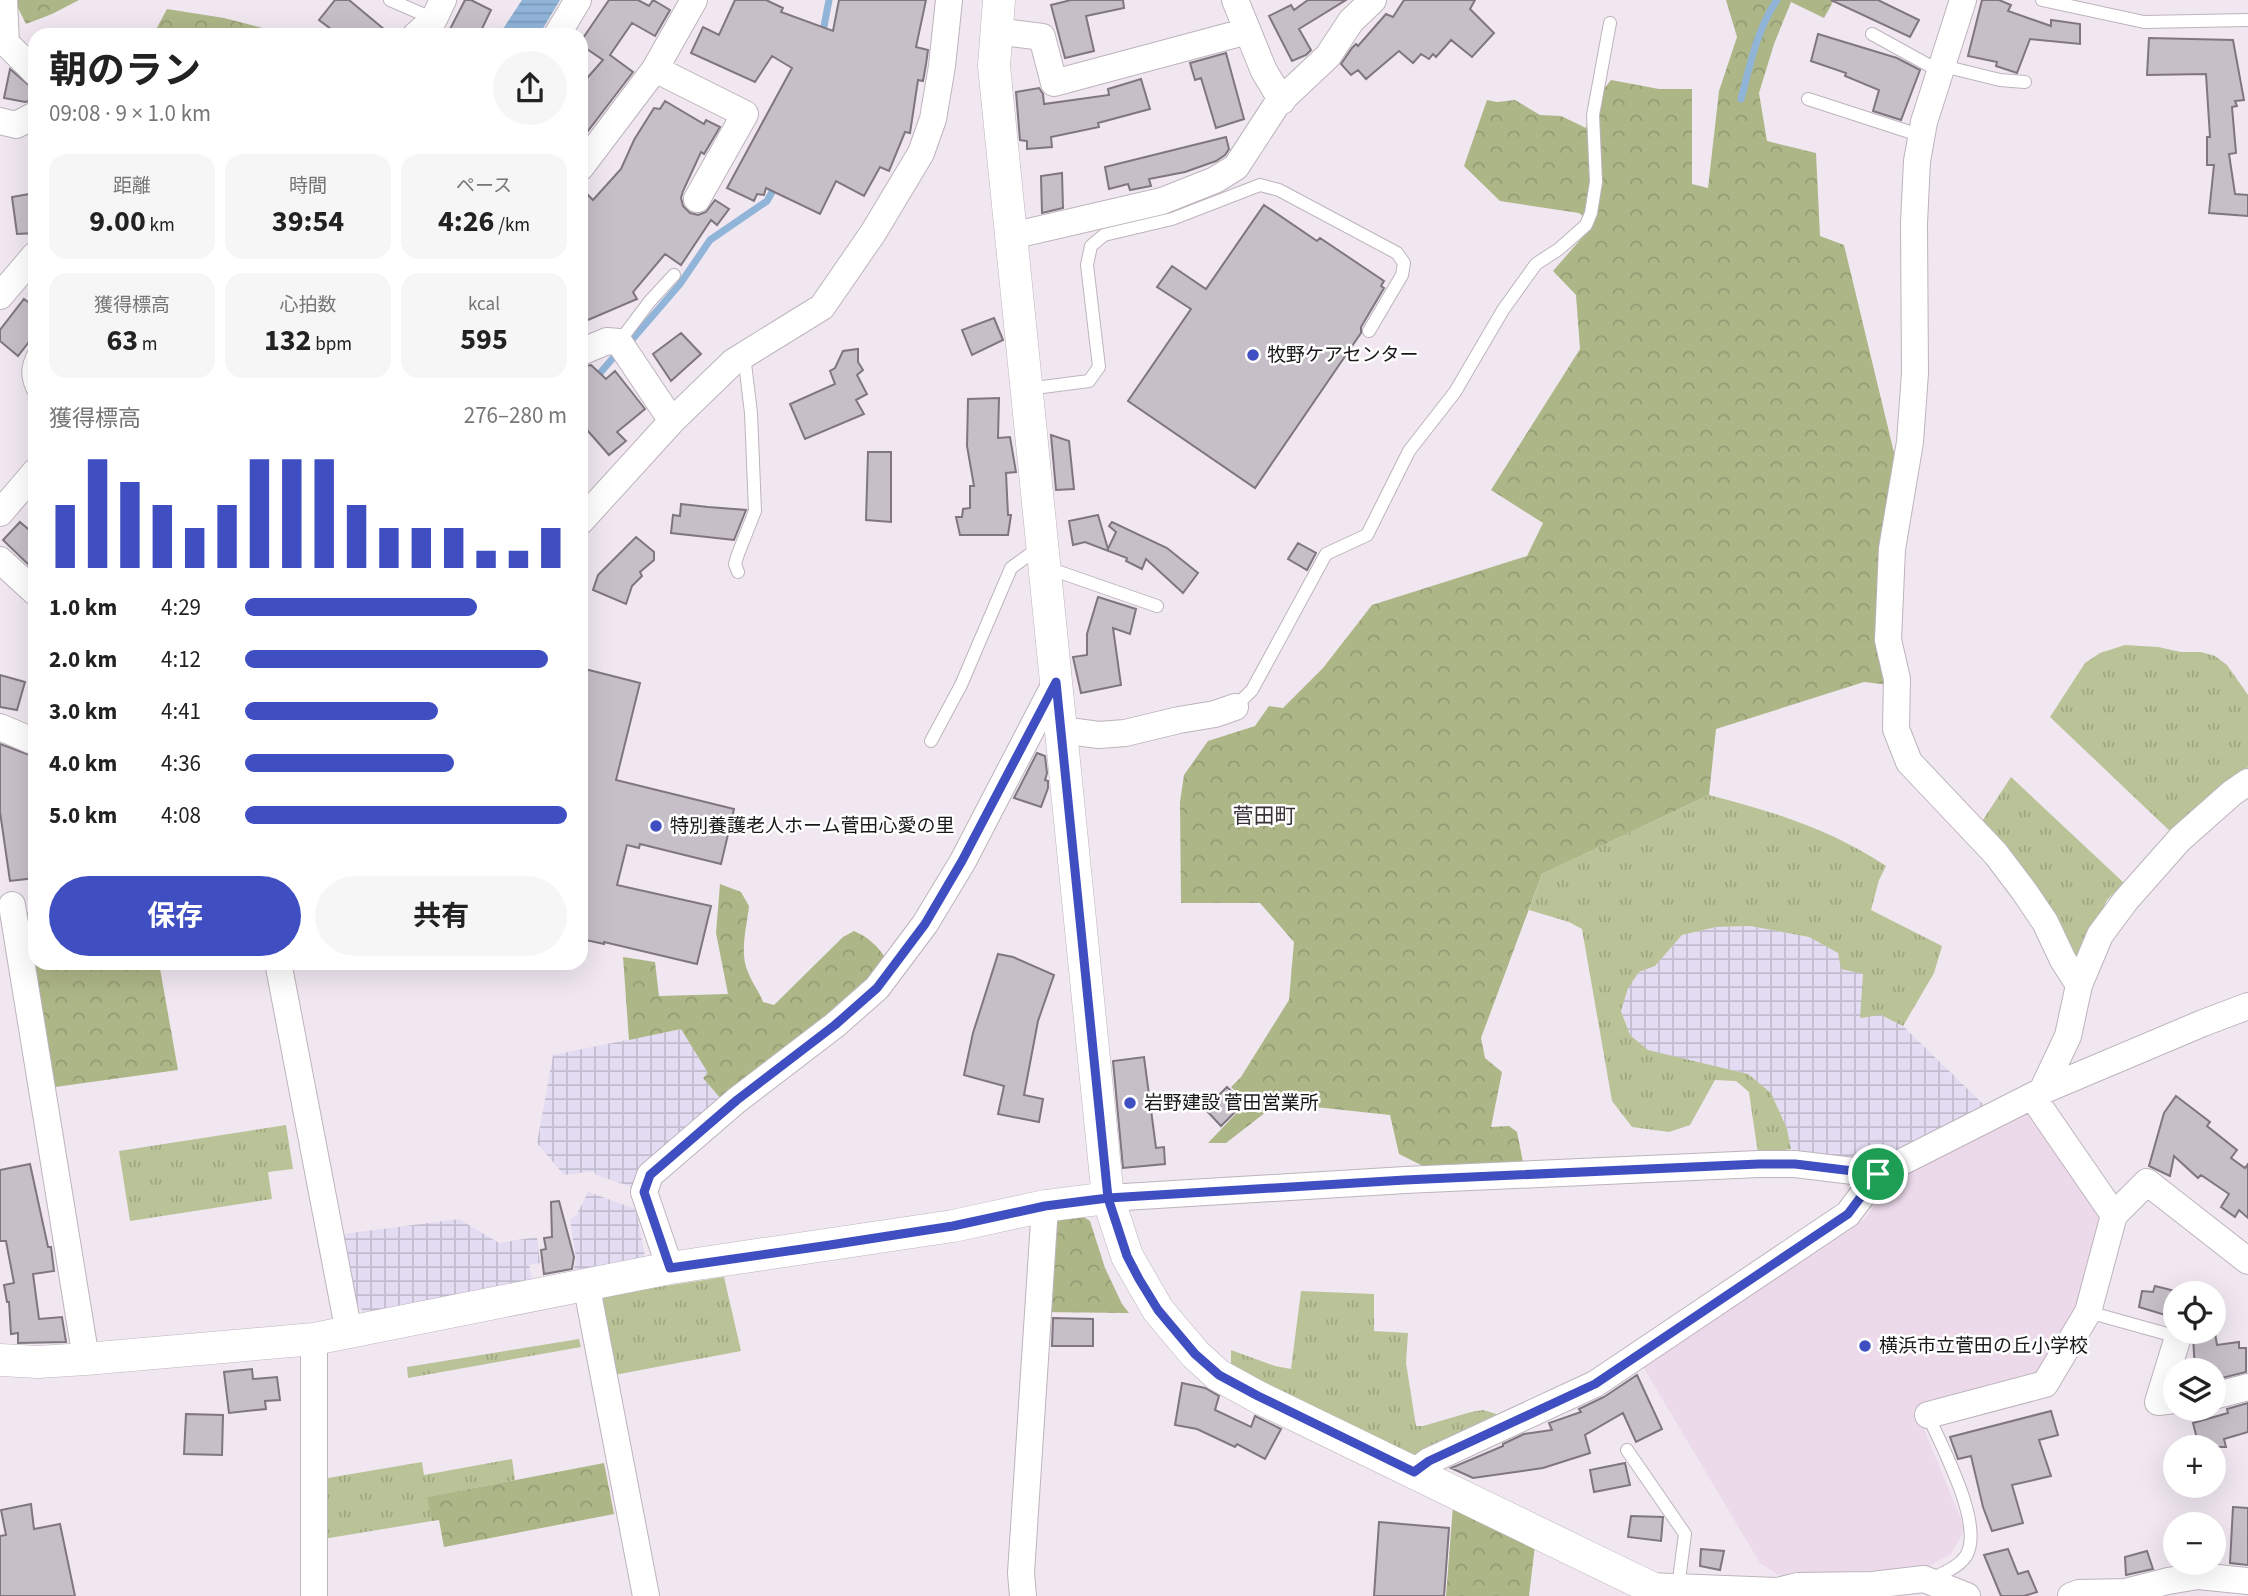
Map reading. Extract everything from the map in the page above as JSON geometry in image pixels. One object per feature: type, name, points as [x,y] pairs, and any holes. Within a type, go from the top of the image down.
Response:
[{"type":"street","points":[[4,0],[3,43],[28,66]]},
{"type":"street","points":[[561,28],[578,0]]},
{"type":"street","points":[[588,158],[655,69],[694,0]]},
{"type":"street","points":[[588,513],[672,421],[733,362],[822,307],[873,233],[921,153],[933,119],[938,92],[949,0]]},
{"type":"street","points":[[1235,0],[1264,71],[1282,100]]},
{"type":"street","points":[[1011,236],[1162,201],[1215,180],[1236,167],[1282,100],[1328,56],[1351,21],[1373,0]]},
{"type":"street","points":[[1964,0],[1922,136],[1917,161],[1913,400],[1910,442],[1892,549],[1888,640],[1897,679],[1896,729],[1909,762],[1996,854],[2024,891],[2045,922],[2078,985]]},
{"type":"street","points":[[1248,31],[1054,83],[1042,37],[997,15],[994,66],[1108,1198],[1127,1256],[1158,1310],[1195,1354],[1219,1375],[1414,1472],[1664,1590],[1777,1591],[1798,1586],[1926,1585],[1967,1596]]},
{"type":"street","points":[[655,69],[745,114],[706,173],[697,200]]},
{"type":"street","points":[[0,121],[16,125],[28,119]]},
{"type":"street","points":[[0,296],[28,264]]},
{"type":"street","points":[[588,349],[607,341],[619,342],[672,421]]},
{"type":"street","points":[[0,513],[28,480]]},
{"type":"street","points":[[0,560],[28,586]]},
{"type":"street","points":[[670,1268],[644,1192],[650,1175],[737,1100],[835,1025],[877,988],[925,924],[962,861],[1056,682]]},
{"type":"street","points":[[1061,730],[1099,735],[1125,733],[1215,714],[1235,707]]},
{"type":"street","points":[[0,727],[28,739]]},
{"type":"street","points":[[2037,1093],[2068,1036],[2078,985],[2100,935],[2126,900],[2180,839],[2248,782]]},
{"type":"street","points":[[16,905],[86,1359]]},
{"type":"street","points":[[280,970],[349,1333]]},
{"type":"street","points":[[1414,1472],[1429,1461],[1595,1384],[1848,1214],[1878,1174],[2037,1093],[2248,1006]]},
{"type":"street","points":[[2037,1093],[2114,1215]]},
{"type":"street","points":[[0,1360],[38,1362],[86,1359],[314,1339],[670,1268],[939,1228],[1045,1206],[1108,1198],[1405,1180],[1759,1164],[1795,1164],[1878,1174]]},
{"type":"street","points":[[1928,1415],[2045,1384],[2088,1312],[2114,1215],[2147,1182],[2248,1261]]},
{"type":"street","points":[[1023,1596],[1021,1573],[1045,1206]]},
{"type":"street","points":[[586,1283],[646,1596]]},
{"type":"street","points":[[314,1339],[314,1596]]},
{"type":"street","points":[[2163,1386],[2158,1402],[2163,1402]]},
{"type":"street","points":[[2226,1393],[2248,1387]]},
{"type":"street","points":[[2071,1596],[2079,1593],[2125,1592],[2168,1581],[2198,1577],[2248,1581]]},
{"type":"lane","points":[[390,0],[431,18]]},
{"type":"lane","points":[[2042,0],[2144,22],[2248,20]]},
{"type":"lane","points":[[1235,707],[1252,690],[1326,554],[1367,535],[1409,451],[1455,392],[1503,310],[1536,264],[1559,249],[1586,225],[1591,213],[1596,182],[1593,115],[1610,23]]},
{"type":"lane","points":[[1872,34],[1942,69],[2025,82]]},
{"type":"lane","points":[[1808,99],[1922,136]]},
{"type":"lane","points":[[1026,389],[1089,381],[1099,366],[1087,265],[1091,246],[1104,235],[1172,219],[1260,185],[1279,190],[1397,253],[1404,263],[1402,275],[1369,331]]},
{"type":"lane","points":[[619,342],[650,300],[674,275]]},
{"type":"lane","points":[[738,572],[735,564],[755,511],[751,413],[744,355]]},
{"type":"lane","points":[[931,741],[961,685],[1012,568],[1042,556],[1157,606]]},
{"type":"lane","points":[[2088,1312],[2163,1333]]},
{"type":"lane","points":[[1926,1585],[1956,1566],[1967,1554],[1972,1526],[1967,1507],[1928,1415]]},
{"type":"lane","points":[[1627,1450],[1685,1534],[1664,1590]]},
{"type":"shaded area","points":[[1750,926],[1809,937],[1838,953],[1863,974],[1881,1015],[1903,1026],[1986,1107],[1892,1156],[1864,1163],[1791,1149],[1787,1129],[1748,1074],[1647,1050],[1630,1035],[1621,1011],[1627,988],[1639,972],[1655,966],[1682,935],[1716,927]]},
{"type":"shaded area","points":[[681,1029],[708,1073],[703,1078],[721,1099],[638,1189],[596,1175],[594,1171],[564,1175],[537,1143],[553,1055]]},
{"type":"shaded area","name":"横浜市立菅田の丘小学校","points":[[2024,1111],[2109,1220],[2083,1311],[2041,1377],[1917,1412],[1965,1529],[1951,1554],[1925,1568],[1778,1575],[1760,1563],[1642,1365],[1696,1327],[1864,1220],[1898,1173]]},
{"type":"shaded area","points":[[588,1192],[636,1209],[646,1262],[573,1275],[576,1259],[570,1219],[576,1216]]},
{"type":"shaded area","points":[[459,1219],[499,1243],[537,1237],[540,1263],[529,1265],[533,1282],[364,1317],[361,1308],[350,1310],[336,1235]]},
{"type":"green space","points":[[14,0],[79,0],[26,24]]},
{"type":"green space","points":[[1726,0],[1834,0],[1824,18],[1791,2],[1774,44],[1759,93],[1767,141],[1816,153],[1820,236],[1844,245],[1896,461],[1891,685],[1864,682],[1716,729],[1709,795],[1542,874],[1481,1038],[1485,1058],[1502,1072],[1491,1127],[1509,1126],[1517,1132],[1523,1162],[1425,1167],[1399,1154],[1390,1115],[1306,1106],[1266,1112],[1226,1143],[1208,1143],[1247,1102],[1231,1087],[1241,1077],[1289,1000],[1294,942],[1260,903],[1181,903],[1180,802],[1184,775],[1208,741],[1255,726],[1269,706],[1283,708],[1323,668],[1372,605],[1527,556],[1543,523],[1491,490],[1580,349],[1576,295],[1553,271],[1593,225],[1579,213],[1500,201],[1464,166],[1487,100],[1515,100],[1540,115],[1561,116],[1586,128],[1592,104],[1611,80],[1659,89],[1692,89],[1692,184],[1708,188],[1719,91],[1737,37]]},
{"type":"green space","points":[[167,9],[224,18],[262,28],[157,28]]},
{"type":"green space","points":[[2125,645],[2201,652],[2215,656],[2227,665],[2248,695],[2248,767],[2173,834],[2050,717],[2085,663],[2100,653]]},
{"type":"green space","points":[[2011,777],[2124,883],[2107,900],[2077,967],[1979,826]]},
{"type":"green space","points":[[1709,795],[1801,823],[1844,842],[1886,866],[1879,880],[1871,910],[1942,946],[1934,973],[1903,1026],[1881,1015],[1860,1018],[1863,974],[1841,969],[1838,953],[1809,937],[1750,926],[1716,927],[1682,935],[1655,966],[1639,972],[1628,988],[1621,1011],[1630,1035],[1648,1050],[1748,1074],[1771,1093],[1787,1129],[1791,1149],[1758,1154],[1749,1092],[1736,1081],[1715,1080],[1690,1125],[1669,1132],[1632,1127],[1612,1101],[1582,929],[1569,922],[1529,910],[1542,874]]},
{"type":"green space","points":[[720,884],[741,892],[749,906],[744,939],[745,965],[763,1002],[774,1005],[843,937],[854,931],[872,942],[886,959],[865,990],[721,1099],[703,1078],[708,1073],[681,1029],[629,1040],[623,957],[655,962],[659,996],[728,994],[716,933]]},
{"type":"green space","points":[[28,912],[28,963],[20,913]]},
{"type":"green space","points":[[29,970],[160,970],[178,1070],[48,1088]]},
{"type":"green space","points":[[286,1125],[293,1169],[268,1172],[272,1199],[130,1221],[119,1151]]},
{"type":"green space","points":[[1082,1216],[1090,1221],[1105,1268],[1129,1313],[1038,1312],[1045,1222]]},
{"type":"green space","points":[[724,1277],[741,1351],[609,1376],[600,1296]]},
{"type":"green space","points":[[1301,1291],[1374,1294],[1374,1331],[1408,1333],[1406,1363],[1416,1426],[1483,1410],[1503,1416],[1412,1457],[1231,1368],[1231,1350],[1291,1369]]},
{"type":"green space","points":[[579,1339],[581,1347],[408,1378],[407,1367]]},
{"type":"green space","points":[[512,1459],[515,1480],[428,1497],[432,1521],[317,1540],[316,1480],[422,1462],[424,1475]]},
{"type":"green space","points":[[604,1463],[614,1514],[444,1547],[439,1520],[432,1521],[427,1497]]},
{"type":"green space","points":[[1453,1506],[1535,1545],[1529,1596],[1446,1596]]},
{"type":"water","points":[[522,0],[560,0],[543,28],[504,28]]},
{"type":"building","points":[[335,0],[349,0],[383,28],[330,28],[319,20]]},
{"type":"building","points":[[465,0],[471,0],[491,10],[482,28],[451,28]]},
{"type":"building","points":[[609,0],[638,0],[649,6],[653,0],[670,10],[655,36],[632,23],[610,55],[633,72],[588,131],[588,77],[603,60],[588,50],[588,31]]},
{"type":"building","points":[[735,0],[766,0],[783,8],[781,12],[833,31],[839,0],[926,0],[916,47],[928,50],[923,81],[918,80],[910,133],[905,132],[889,171],[880,167],[864,196],[836,181],[820,214],[766,188],[764,195],[757,194],[754,201],[727,188],[792,68],[772,56],[755,82],[691,53],[703,27],[719,35]]},
{"type":"building","points":[[1071,0],[1123,0],[1124,8],[1086,16],[1094,51],[1065,58],[1051,5]]},
{"type":"building","points":[[1308,0],[1346,0],[1299,29],[1311,50],[1292,61],[1269,16],[1291,5],[1294,10]]},
{"type":"building","points":[[1404,0],[1475,0],[1470,9],[1494,33],[1472,57],[1451,40],[1436,57],[1433,54],[1429,59],[1421,54],[1413,63],[1399,51],[1366,79],[1358,70],[1351,75],[1341,64],[1352,48],[1356,44],[1358,46],[1386,14],[1393,17]]},
{"type":"building","points":[[1831,0],[1878,0],[1919,20],[1910,37]]},
{"type":"building","points":[[1982,0],[1999,0],[2011,5],[2008,11],[2051,26],[2051,20],[2080,24],[2080,44],[2030,39],[2017,73],[1996,66],[1997,62],[1968,56]]},
{"type":"building","points":[[1818,34],[1897,58],[1920,70],[1901,120],[1873,111],[1879,90],[1845,76],[1846,73],[1811,61]]},
{"type":"building","points":[[2149,38],[2233,40],[2244,100],[2235,101],[2237,106],[2232,107],[2236,153],[2229,154],[2235,194],[2248,195],[2248,216],[2209,213],[2214,165],[2207,165],[2207,137],[2210,137],[2206,74],[2147,75]]},
{"type":"building","points":[[1226,53],[1244,119],[1216,128],[1201,78],[1195,80],[1190,63]]},
{"type":"building","points":[[10,69],[28,84],[28,101],[4,98]]},
{"type":"building","points":[[1141,79],[1150,109],[1098,123],[1099,127],[1051,137],[1052,147],[1027,149],[1027,141],[1020,140],[1016,92],[1039,88],[1044,104],[1109,95],[1108,89]]},
{"type":"building","points":[[665,101],[704,124],[706,120],[720,127],[704,154],[701,152],[681,198],[683,206],[690,213],[698,215],[706,212],[715,200],[729,209],[717,225],[711,220],[681,265],[665,254],[633,292],[637,299],[588,320],[588,195],[593,200],[621,169],[634,140],[654,108],[660,109]]},
{"type":"building","points":[[1226,137],[1229,149],[1216,161],[1185,172],[1149,179],[1151,186],[1130,190],[1128,184],[1109,189],[1105,167]]},
{"type":"building","points":[[1062,173],[1063,208],[1042,213],[1041,176]]},
{"type":"building","points":[[28,194],[28,233],[17,234],[12,197]]},
{"type":"building","name":"牧野ケアセンター","points":[[1264,205],[1384,281],[1381,286],[1384,288],[1361,327],[1361,333],[1255,488],[1128,401],[1191,309],[1157,287],[1172,266],[1206,289]]},
{"type":"building","points":[[24,299],[28,302],[28,343],[18,356],[0,341],[0,330]]},
{"type":"building","points":[[994,318],[1003,340],[972,355],[962,330]]},
{"type":"building","points":[[681,333],[701,354],[671,381],[653,354]]},
{"type":"building","points":[[858,349],[858,362],[863,370],[857,375],[867,394],[856,400],[864,414],[805,439],[790,404],[835,384],[830,371],[835,368],[843,351]]},
{"type":"building","points":[[591,365],[606,379],[615,371],[645,409],[617,432],[626,441],[609,455],[588,431],[588,366]]},
{"type":"building","points":[[999,398],[998,438],[1010,437],[1016,472],[1006,473],[1008,515],[1011,515],[1008,535],[960,535],[956,517],[962,517],[963,509],[970,508],[970,486],[974,486],[967,446],[968,399]]},
{"type":"building","points":[[1051,435],[1069,441],[1074,489],[1056,490]]},
{"type":"building","points":[[868,452],[891,452],[891,522],[866,520]]},
{"type":"building","points":[[681,504],[746,510],[734,540],[671,533],[673,515],[680,516]]},
{"type":"building","points":[[1098,515],[1108,549],[1116,532],[1109,526],[1112,522],[1167,548],[1198,573],[1183,593],[1146,559],[1142,569],[1126,561],[1127,558],[1085,542],[1073,545],[1069,521]]},
{"type":"building","points":[[20,522],[28,529],[28,564],[3,540]]},
{"type":"building","points":[[636,537],[654,552],[654,560],[640,572],[642,576],[632,586],[626,604],[593,590],[598,575]]},
{"type":"building","points":[[1298,543],[1316,553],[1307,570],[1288,559]]},
{"type":"building","points":[[1098,597],[1136,609],[1130,634],[1113,628],[1121,685],[1081,693],[1073,657],[1087,655],[1087,634]]},
{"type":"building","name":"特別養護老人ホーム菅田心愛の里","points":[[588,670],[640,683],[616,780],[734,809],[721,864],[640,844],[639,848],[627,845],[617,885],[711,906],[697,964],[588,941]]},
{"type":"building","points":[[0,675],[25,682],[17,710],[0,707]]},
{"type":"building","points":[[0,744],[28,754],[28,879],[10,881],[0,812]]},
{"type":"building","points":[[1037,753],[1045,756],[1045,780],[1048,781],[1041,807],[1014,798]]},
{"type":"building","points":[[998,954],[1013,957],[1054,975],[1038,1021],[1024,1095],[1043,1099],[1039,1122],[998,1114],[1004,1086],[964,1075],[973,1033]]},
{"type":"building","name":"岩野建設 菅田営業所","points":[[1144,1057],[1156,1148],[1164,1147],[1165,1164],[1123,1168],[1113,1061]]},
{"type":"building","points":[[1227,1087],[1244,1103],[1221,1126],[1205,1109]]},
{"type":"building","points":[[2176,1096],[2210,1122],[2207,1126],[2237,1150],[2231,1158],[2245,1168],[2248,1164],[2248,1218],[2239,1210],[2235,1217],[2221,1207],[2229,1194],[2201,1175],[2198,1178],[2174,1156],[2170,1176],[2149,1166],[2164,1113]]},
{"type":"building","points":[[30,1164],[48,1247],[51,1247],[54,1271],[33,1274],[39,1319],[62,1317],[66,1342],[18,1343],[18,1333],[11,1334],[9,1302],[4,1285],[14,1283],[6,1241],[0,1241],[0,1170]]},
{"type":"building","points":[[559,1201],[574,1257],[572,1269],[544,1274],[541,1250],[546,1249],[544,1238],[552,1237],[551,1202]]},
{"type":"building","points":[[2155,1286],[2163,1288],[2163,1314],[2139,1307],[2142,1291],[2153,1292]]},
{"type":"building","points":[[1053,1318],[1093,1319],[1093,1346],[1052,1346]]},
{"type":"building","points":[[2239,1342],[2239,1348],[2246,1348],[2246,1372],[2226,1377],[2226,1358],[2194,1358],[2193,1344]]},
{"type":"building","points":[[252,1369],[253,1379],[277,1377],[280,1400],[265,1401],[266,1409],[229,1413],[224,1372]]},
{"type":"building","points":[[1637,1375],[1662,1429],[1636,1442],[1623,1413],[1585,1435],[1590,1453],[1543,1468],[1473,1478],[1451,1468],[1524,1434],[1552,1430],[1549,1423],[1581,1412],[1579,1409],[1604,1397]]},
{"type":"building","points":[[1182,1383],[1205,1388],[1219,1396],[1215,1410],[1251,1427],[1255,1416],[1281,1429],[1265,1459],[1237,1444],[1235,1447],[1197,1429],[1175,1425]]},
{"type":"building","points":[[2248,1403],[2248,1432],[2226,1438],[2226,1435],[2196,1435],[2193,1423],[2226,1421],[2227,1409]]},
{"type":"building","points":[[2051,1411],[2058,1435],[2039,1440],[2051,1476],[2012,1485],[2023,1523],[1992,1531],[1983,1507],[1971,1456],[1958,1459],[1950,1437]]},
{"type":"building","points":[[186,1414],[223,1415],[222,1455],[184,1454]]},
{"type":"building","points":[[1625,1463],[1630,1485],[1594,1492],[1590,1470]]},
{"type":"building","points":[[31,1504],[34,1529],[60,1524],[75,1596],[0,1596],[0,1536],[6,1535],[1,1510]]},
{"type":"building","points":[[2233,1507],[2248,1508],[2248,1565],[2230,1563]]},
{"type":"building","points":[[1631,1516],[1663,1517],[1661,1541],[1628,1537]]},
{"type":"building","points":[[1379,1522],[1449,1528],[1444,1596],[1374,1596]]},
{"type":"building","points":[[1701,1549],[1724,1551],[1720,1570],[1700,1566]]},
{"type":"building","points":[[2008,1549],[2018,1574],[2028,1571],[2037,1592],[2024,1596],[2001,1596],[1984,1555]]},
{"type":"building","points":[[2147,1551],[2153,1569],[2126,1575],[2125,1557]]},
{"type":"waterway","points":[[822,37],[829,0]]},
{"type":"waterway","points":[[1741,99],[1759,35],[1777,0]]},
{"type":"waterway","points":[[630,342],[680,284],[710,240],[767,201],[777,183]]},
{"type":"waterway","points":[[595,379],[618,352]]},
{"type":"place","name":"牧野ケアセンター","points":[[1253,355]]},
{"type":"place","name":"特別養護老人ホーム菅田心愛の里","points":[[656,826]]},
{"type":"place","name":"岩野建設 菅田営業所","points":[[1130,1103]]},
{"type":"place","name":"横浜市立菅田の丘小学校","points":[[1865,1346]]},
{"type":"district","name":"菅田町","points":[[1264,816]]},
{"type":"route","points":[[1878,1174],[1795,1164],[1759,1164],[1405,1180],[1108,1198],[1045,1206],[953,1226],[670,1268],[644,1192],[650,1175],[737,1100],[835,1025],[877,988],[925,924],[962,861],[1056,682],[1108,1198],[1127,1256],[1158,1310],[1195,1354],[1219,1375],[1414,1472],[1429,1461],[1595,1384],[1848,1214],[1878,1174]]}]
